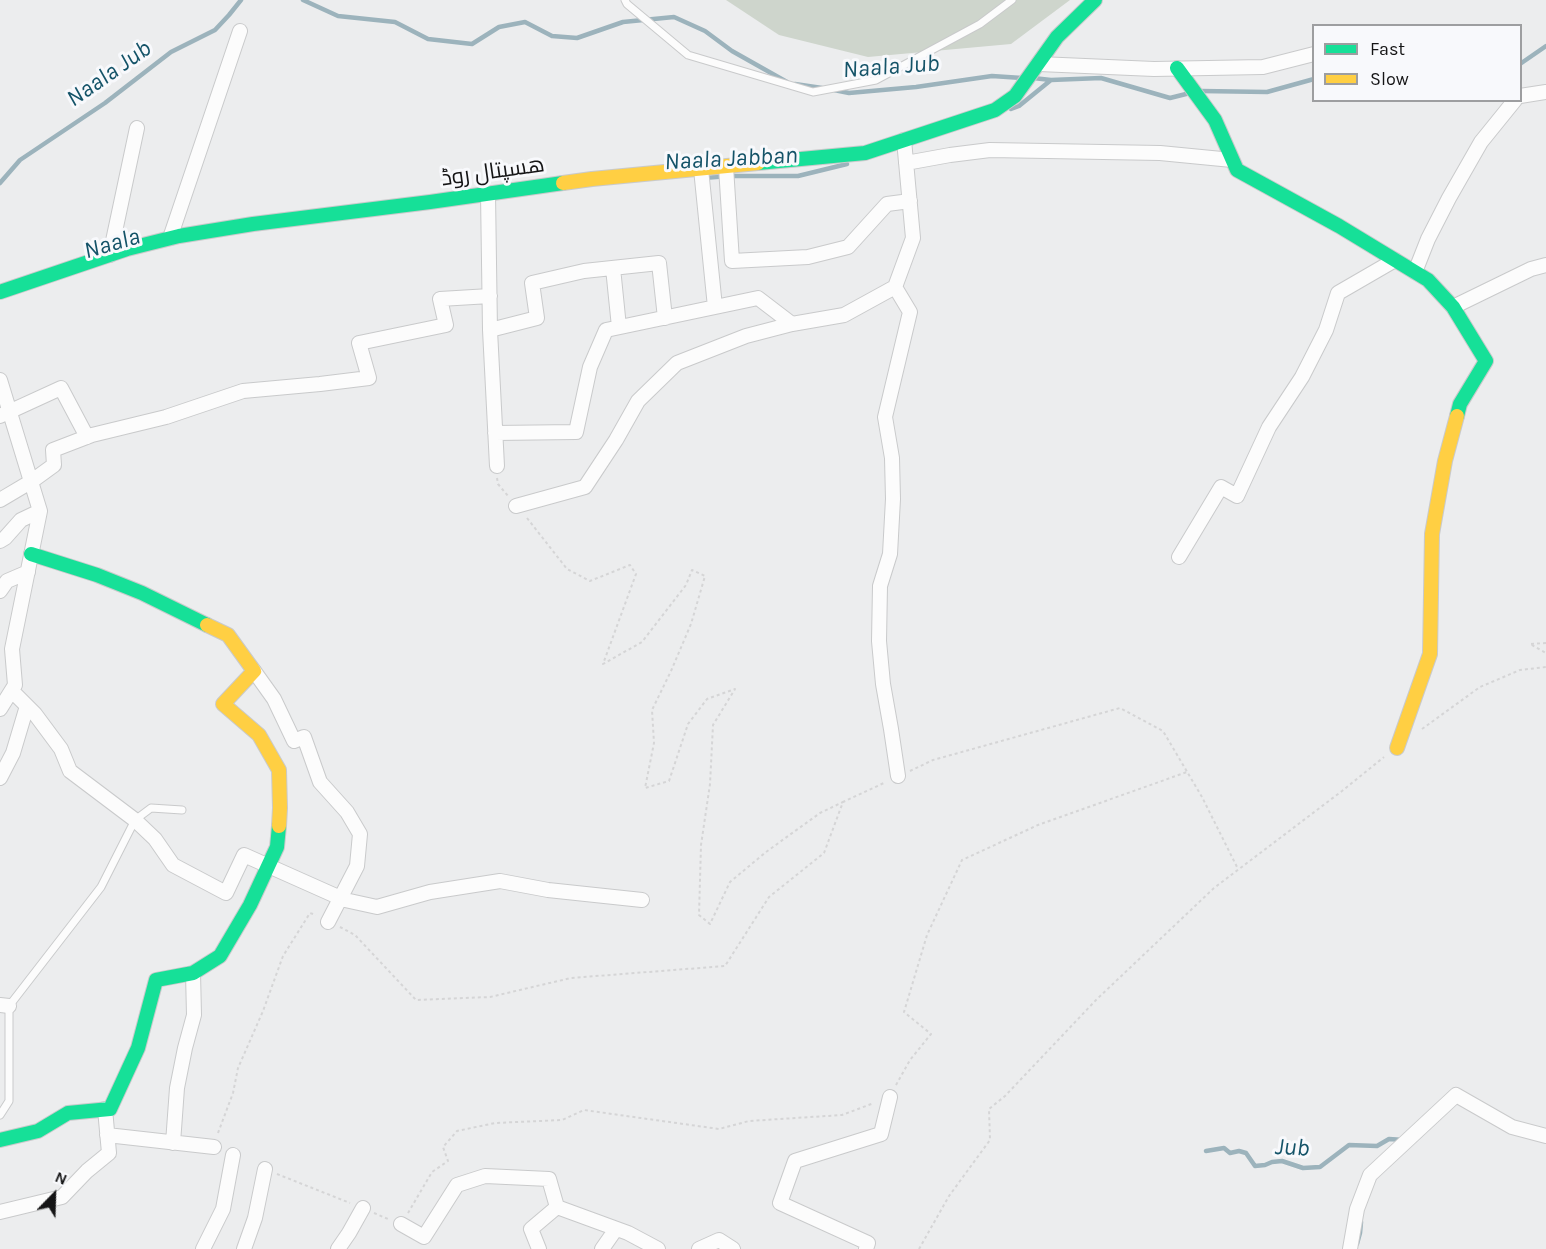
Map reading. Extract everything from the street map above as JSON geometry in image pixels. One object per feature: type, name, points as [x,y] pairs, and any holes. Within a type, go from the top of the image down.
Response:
[{"type":"street","points":[[1039,64],[1057,37],[1095,0]]},
{"type":"street","points":[[170,238],[240,31]]},
{"type":"street","points":[[1039,64],[1154,69],[1263,67],[1312,55]]},
{"type":"street","name":"ھسپتال روڈ","points":[[0,292],[110,255],[170,238],[253,224],[592,179],[727,173],[865,153],[995,110],[1015,96],[1039,64]]},
{"type":"street","points":[[1177,68],[1215,120],[1237,170],[1338,226],[1428,280],[1453,307],[1486,361],[1460,404],[1445,460],[1432,534],[1430,654],[1397,747]]},
{"type":"street","points":[[1522,96],[1546,92]]},
{"type":"street","points":[[1415,272],[1428,239],[1475,151],[1513,102]]},
{"type":"street","points":[[110,255],[137,128]]},
{"type":"street","points":[[516,506],[585,487],[638,401],[677,363],[746,336],[792,324],[844,315],[895,287],[913,238],[904,140]]},
{"type":"street","points":[[906,163],[990,150],[1160,153],[1232,160]]},
{"type":"street","points":[[727,173],[732,261],[808,257],[848,247],[887,204],[910,201]]},
{"type":"street","points":[[701,175],[715,307]]},
{"type":"street","points":[[488,194],[490,330],[497,466]]},
{"type":"street","points":[[1179,556],[1221,487],[1237,496],[1269,427],[1302,377],[1326,330],[1338,293],[1395,260]]},
{"type":"street","points":[[490,330],[537,318],[532,283],[584,271],[659,263],[665,318]]},
{"type":"street","points":[[1453,307],[1530,270],[1546,265]]},
{"type":"street","points":[[613,268],[619,327]]},
{"type":"street","points":[[895,287],[910,312],[885,417],[892,458],[893,499],[891,554],[880,586],[879,641],[882,684],[898,776]]},
{"type":"street","points":[[0,500],[54,465],[53,450],[87,437],[166,417],[243,391],[369,378],[359,343],[446,325],[440,298],[490,296]]},
{"type":"street","points":[[495,433],[576,432],[590,367],[606,330],[758,298],[792,324]]},
{"type":"street","points":[[0,380],[5,414],[32,481],[40,511],[12,649],[15,685],[0,709]]},
{"type":"street","points":[[5,414],[61,388],[87,437]]},
{"type":"street","points":[[0,541],[21,520],[40,511]]},
{"type":"street","points":[[31,554],[97,575],[142,593],[228,635],[274,699],[294,741],[304,737],[320,782],[347,812],[360,834],[357,866],[328,922]]},
{"type":"street","points":[[0,591],[7,581],[27,572]]},
{"type":"street","points":[[0,651],[16,628]]},
{"type":"street","points":[[0,1140],[38,1131],[68,1113],[110,1109],[138,1048],[156,980],[193,974],[220,956],[250,905],[277,847],[280,808],[279,770],[259,735],[223,704],[254,671]]},
{"type":"street","points":[[12,691],[61,749],[70,771],[135,820],[155,839],[173,865],[226,893],[244,855],[341,898],[377,907],[430,892],[500,881],[548,890],[642,900]]},
{"type":"street","points":[[0,778],[13,753],[27,706]]},
{"type":"street","points":[[173,1143],[177,1088],[194,1015],[193,974]]},
{"type":"street","points":[[1350,1249],[1357,1209],[1370,1175],[1456,1095],[1512,1127],[1546,1136]]},
{"type":"street","points":[[866,1249],[868,1243],[780,1203],[795,1161],[881,1134],[890,1097]]},
{"type":"street","points":[[0,1212],[62,1197],[87,1171],[109,1153],[105,1109]]},
{"type":"street","points":[[107,1136],[214,1147]]},
{"type":"street","points":[[203,1249],[223,1209],[232,1155]]},
{"type":"street","points":[[244,1249],[255,1218],[265,1169]]},
{"type":"street","points":[[401,1224],[424,1237],[457,1185],[485,1176],[549,1179],[557,1207]]},
{"type":"street","points":[[557,1207],[628,1233],[658,1249]]},
{"type":"street","points":[[539,1249],[531,1229],[557,1207]]},
{"type":"street","points":[[338,1249],[350,1233],[363,1208]]},
{"type":"street","points":[[602,1249],[616,1229]]},
{"type":"street","points":[[699,1249],[719,1240],[733,1249]]},
{"type":"lane","points":[[626,0],[627,4],[688,55],[813,92],[876,80],[980,24],[1012,0]]},
{"type":"lane","points":[[0,1115],[9,1101],[4,1005],[101,887],[135,820],[152,808],[182,810]]},
{"type":"path","points":[[497,466],[498,484],[567,569],[590,581],[630,565],[636,574],[603,664],[642,642],[686,585],[692,570],[705,576],[691,624],[652,710],[654,743],[645,788],[669,781],[688,724],[707,699],[735,689],[713,725],[710,784],[701,845],[699,915],[710,924],[730,882],[766,852],[820,813],[933,760],[1120,708],[1163,731],[1202,796],[1238,869]]},
{"type":"path","points":[[1546,643],[1530,644],[1546,653]]},
{"type":"path","points":[[919,1249],[949,1196],[990,1140],[989,1109],[1005,1096],[1113,984],[1214,888],[1397,747],[1480,687],[1520,670],[1546,667]]},
{"type":"path","points":[[265,1169],[401,1224],[432,1172],[448,1161],[443,1147],[457,1131],[495,1123],[562,1120],[584,1110],[719,1129],[748,1121],[842,1115],[890,1097],[910,1060],[931,1034],[904,1012],[927,935],[962,860],[1038,825],[1187,772]]},
{"type":"path","points":[[214,1147],[233,1093],[238,1068],[263,1011],[283,956],[310,913],[355,935],[416,1000],[490,996],[571,978],[725,966],[770,897],[824,853],[843,802]]},
{"type":"shaded area","points":[[726,0],[1070,0],[1011,44],[868,57],[779,35]]},
{"type":"waterway","name":"Naala Jub","points":[[0,183],[20,160],[105,103],[171,52],[215,30],[241,0]]},
{"type":"waterway","name":"Naala Jub","points":[[303,0],[338,16],[395,22],[428,39],[472,44],[499,27],[525,22],[552,36],[577,38],[623,22],[674,17],[705,31],[732,51],[787,82]]},
{"type":"waterway","name":"Naala Jabban","points":[[1522,63],[1546,46]]},
{"type":"waterway","name":"Naala Jub","points":[[834,90],[849,93],[916,87],[992,76],[1022,78]]},
{"type":"waterway","name":"Naala Jub","points":[[1033,78],[1051,80]]},
{"type":"waterway","name":"Naala Jabban","points":[[1011,109],[1019,106],[1051,80],[1101,78],[1170,98],[1190,93]]},
{"type":"waterway","name":"Naala Jabban","points":[[1201,91],[1267,92],[1312,80]]},
{"type":"waterway","name":"Naala Jub","points":[[795,84],[822,88]]},
{"type":"waterway","name":"Naala Jabban","points":[[704,178],[798,176],[847,164]]},
{"type":"waterway","name":"Jub","points":[[1206,1151],[1224,1148],[1230,1153],[1239,1151],[1246,1153],[1255,1166],[1282,1161],[1303,1168],[1320,1167],[1349,1145],[1377,1146],[1389,1139],[1404,1140]]},
{"type":"waterway","name":"Jub","points":[[1357,1244],[1361,1222]]},
{"type":"traffic: fast","points":[[758,163],[865,153],[995,110],[1015,96],[1057,37],[1095,0]]},
{"type":"traffic: fast","points":[[1177,68],[1215,120],[1237,170],[1339,226],[1428,280],[1453,307],[1486,361],[1460,404],[1457,416]]},
{"type":"traffic: fast","points":[[0,292],[127,249],[179,236],[563,183]]},
{"type":"traffic: fast","points":[[31,554],[97,575],[142,593],[207,625]]},
{"type":"traffic: fast","points":[[0,1140],[38,1131],[68,1113],[110,1109],[138,1048],[156,980],[193,973],[220,956],[250,905],[277,847],[279,826]]},
{"type":"traffic: slow","points":[[563,183],[758,163]]},
{"type":"traffic: slow","points":[[1397,748],[1430,654],[1432,534],[1445,461],[1457,416]]},
{"type":"traffic: slow","points":[[207,625],[228,635],[254,671],[223,704],[259,735],[279,770],[279,826]]},
{"type":"water label","name":"Naala","points":[[112,244]]}]
